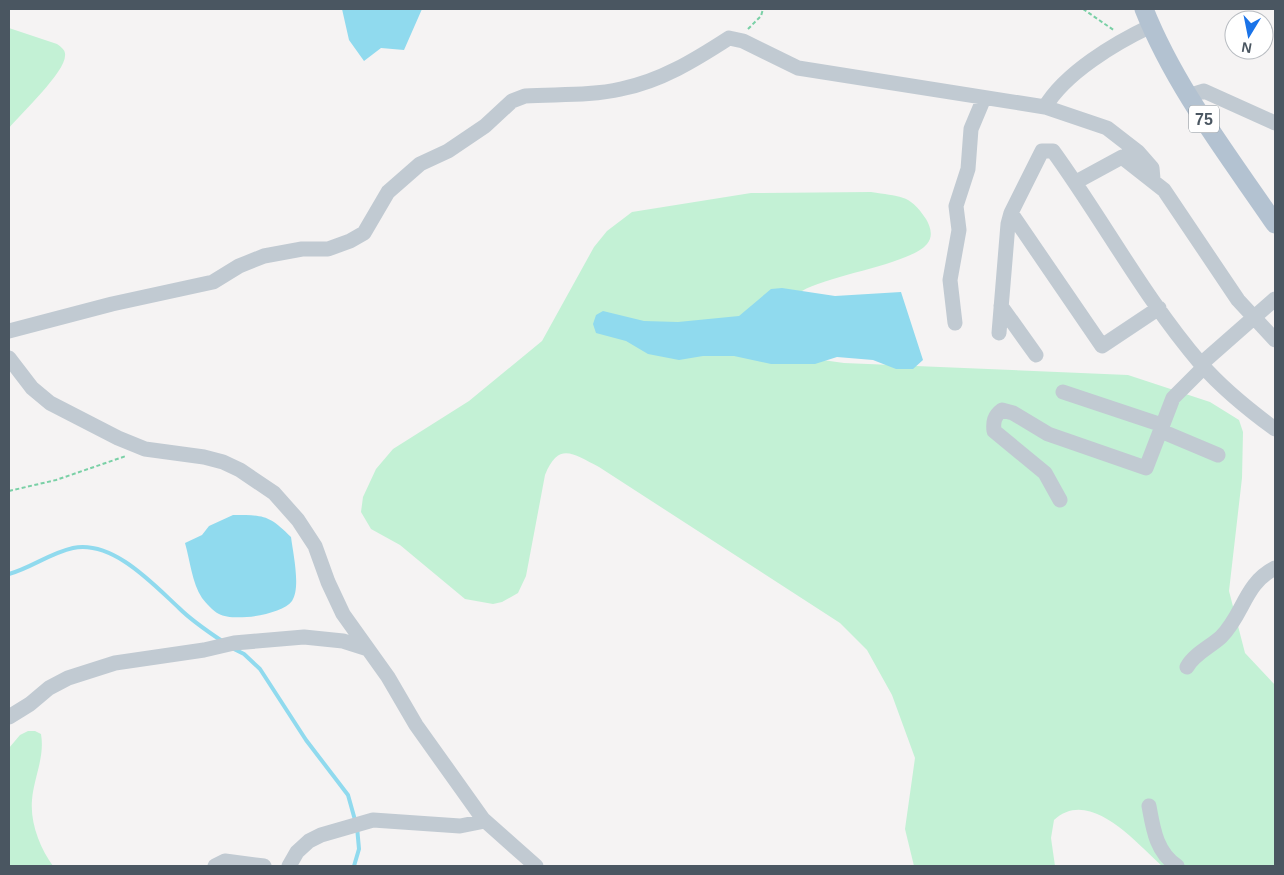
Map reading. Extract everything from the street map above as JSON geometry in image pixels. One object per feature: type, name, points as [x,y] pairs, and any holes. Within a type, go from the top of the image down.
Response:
[{"type":"main road","name":"75","points":[[1148,17],[1166,60],[1188,96],[1275,224]]},
{"type":"street","points":[[1045,107],[1052,96],[1085,67],[1125,38],[1148,17]]},
{"type":"street","points":[[9,331],[112,304],[213,282],[239,266],[264,256],[302,248],[328,249],[350,241],[364,233],[388,192],[420,164],[448,151],[485,126],[512,101],[525,96],[620,90],[652,80],[691,63],[729,38],[738,40],[798,68],[1045,107],[1107,128],[1138,152],[1152,168],[1153,179]]},
{"type":"street","points":[[1188,96],[1204,91],[1275,123]]},
{"type":"street","points":[[955,323],[950,280],[959,230],[956,206],[968,169],[971,129],[984,98]]},
{"type":"street","points":[[998,333],[1008,224],[1011,213],[1042,150],[1053,151],[1076,182],[1158,308],[1201,364],[1250,411],[1275,429]]},
{"type":"street","points":[[1076,182],[1122,157],[1153,179],[1164,190],[1210,260],[1254,318],[1275,340]]},
{"type":"street","points":[[1011,213],[1102,346],[1158,308]]},
{"type":"street","points":[[1060,500],[1045,472],[994,431],[993,423],[997,414],[1002,410],[1013,413],[1048,434],[1146,468],[1173,398],[1201,370],[1201,364],[1275,299]]},
{"type":"street","points":[[1001,306],[1036,355]]},
{"type":"street","points":[[9,358],[32,388],[50,403],[118,438],[145,449],[204,457],[223,462],[240,470],[274,493],[298,520],[315,546],[342,614],[388,677],[416,726],[485,821],[536,866]]},
{"type":"street","points":[[1063,392],[1162,428],[1218,456]]},
{"type":"street","points":[[1186,667],[1221,636],[1237,616],[1252,586],[1260,577],[1275,568]]},
{"type":"street","points":[[9,717],[30,704],[49,688],[68,678],[114,663],[204,650],[234,643],[304,637],[343,641],[365,648]]},
{"type":"street","points":[[1149,806],[1153,829],[1159,847],[1169,861],[1176,866]]},
{"type":"street","points":[[289,866],[297,852],[309,841],[321,835],[373,820],[460,826],[485,821]]},
{"type":"street","points":[[215,866],[224,861],[264,866]]},
{"type":"path","points":[[738,40],[761,16],[763,9]]},
{"type":"path","points":[[1083,9],[1125,38]]},
{"type":"path","points":[[9,492],[56,480],[145,449]]},
{"type":"green space","points":[[9,28],[57,44],[63,49],[65,54],[58,72],[9,128]]},
{"type":"green space","points":[[871,192],[909,200],[920,211],[927,222],[931,231],[929,241],[918,251],[905,258],[814,285],[802,291],[797,297],[808,358],[844,363],[1128,375],[1210,402],[1239,420],[1243,432],[1242,478],[1229,591],[1245,653],[1275,685],[1275,866],[1162,866],[1112,822],[1097,814],[1082,810],[1068,812],[1054,820],[1051,838],[1055,866],[914,866],[905,829],[915,758],[892,695],[867,650],[840,623],[599,467],[574,455],[568,453],[561,454],[550,464],[545,475],[526,576],[518,593],[502,602],[493,604],[465,599],[400,545],[371,529],[361,512],[363,497],[376,469],[393,449],[469,401],[542,341],[594,247],[607,231],[632,212],[751,193]]},
{"type":"green space","points":[[28,731],[35,731],[41,734],[42,751],[33,792],[32,809],[37,835],[53,866],[9,866],[9,748],[20,735]]},
{"type":"water","points":[[342,9],[422,9],[404,50],[381,48],[364,61],[349,40]]},
{"type":"water","points":[[782,288],[835,296],[901,292],[923,360],[913,369],[896,369],[873,360],[837,357],[815,364],[771,364],[734,356],[703,356],[679,360],[648,354],[626,341],[596,333],[593,324],[596,315],[603,311],[644,321],[678,322],[739,316],[771,289]]},
{"type":"water","points":[[233,515],[252,515],[271,520],[291,537],[296,570],[296,588],[292,601],[287,606],[257,616],[235,617],[219,614],[202,598],[194,578],[185,543],[202,535],[209,526]]},
{"type":"waterway","points":[[9,574],[56,553],[73,548],[88,547],[103,551],[117,557],[145,576],[189,617],[222,641]]},
{"type":"waterway","points":[[234,649],[244,654],[260,669],[306,740],[348,795],[355,820]]},
{"type":"waterway","points":[[354,866],[359,849],[357,827]]}]
